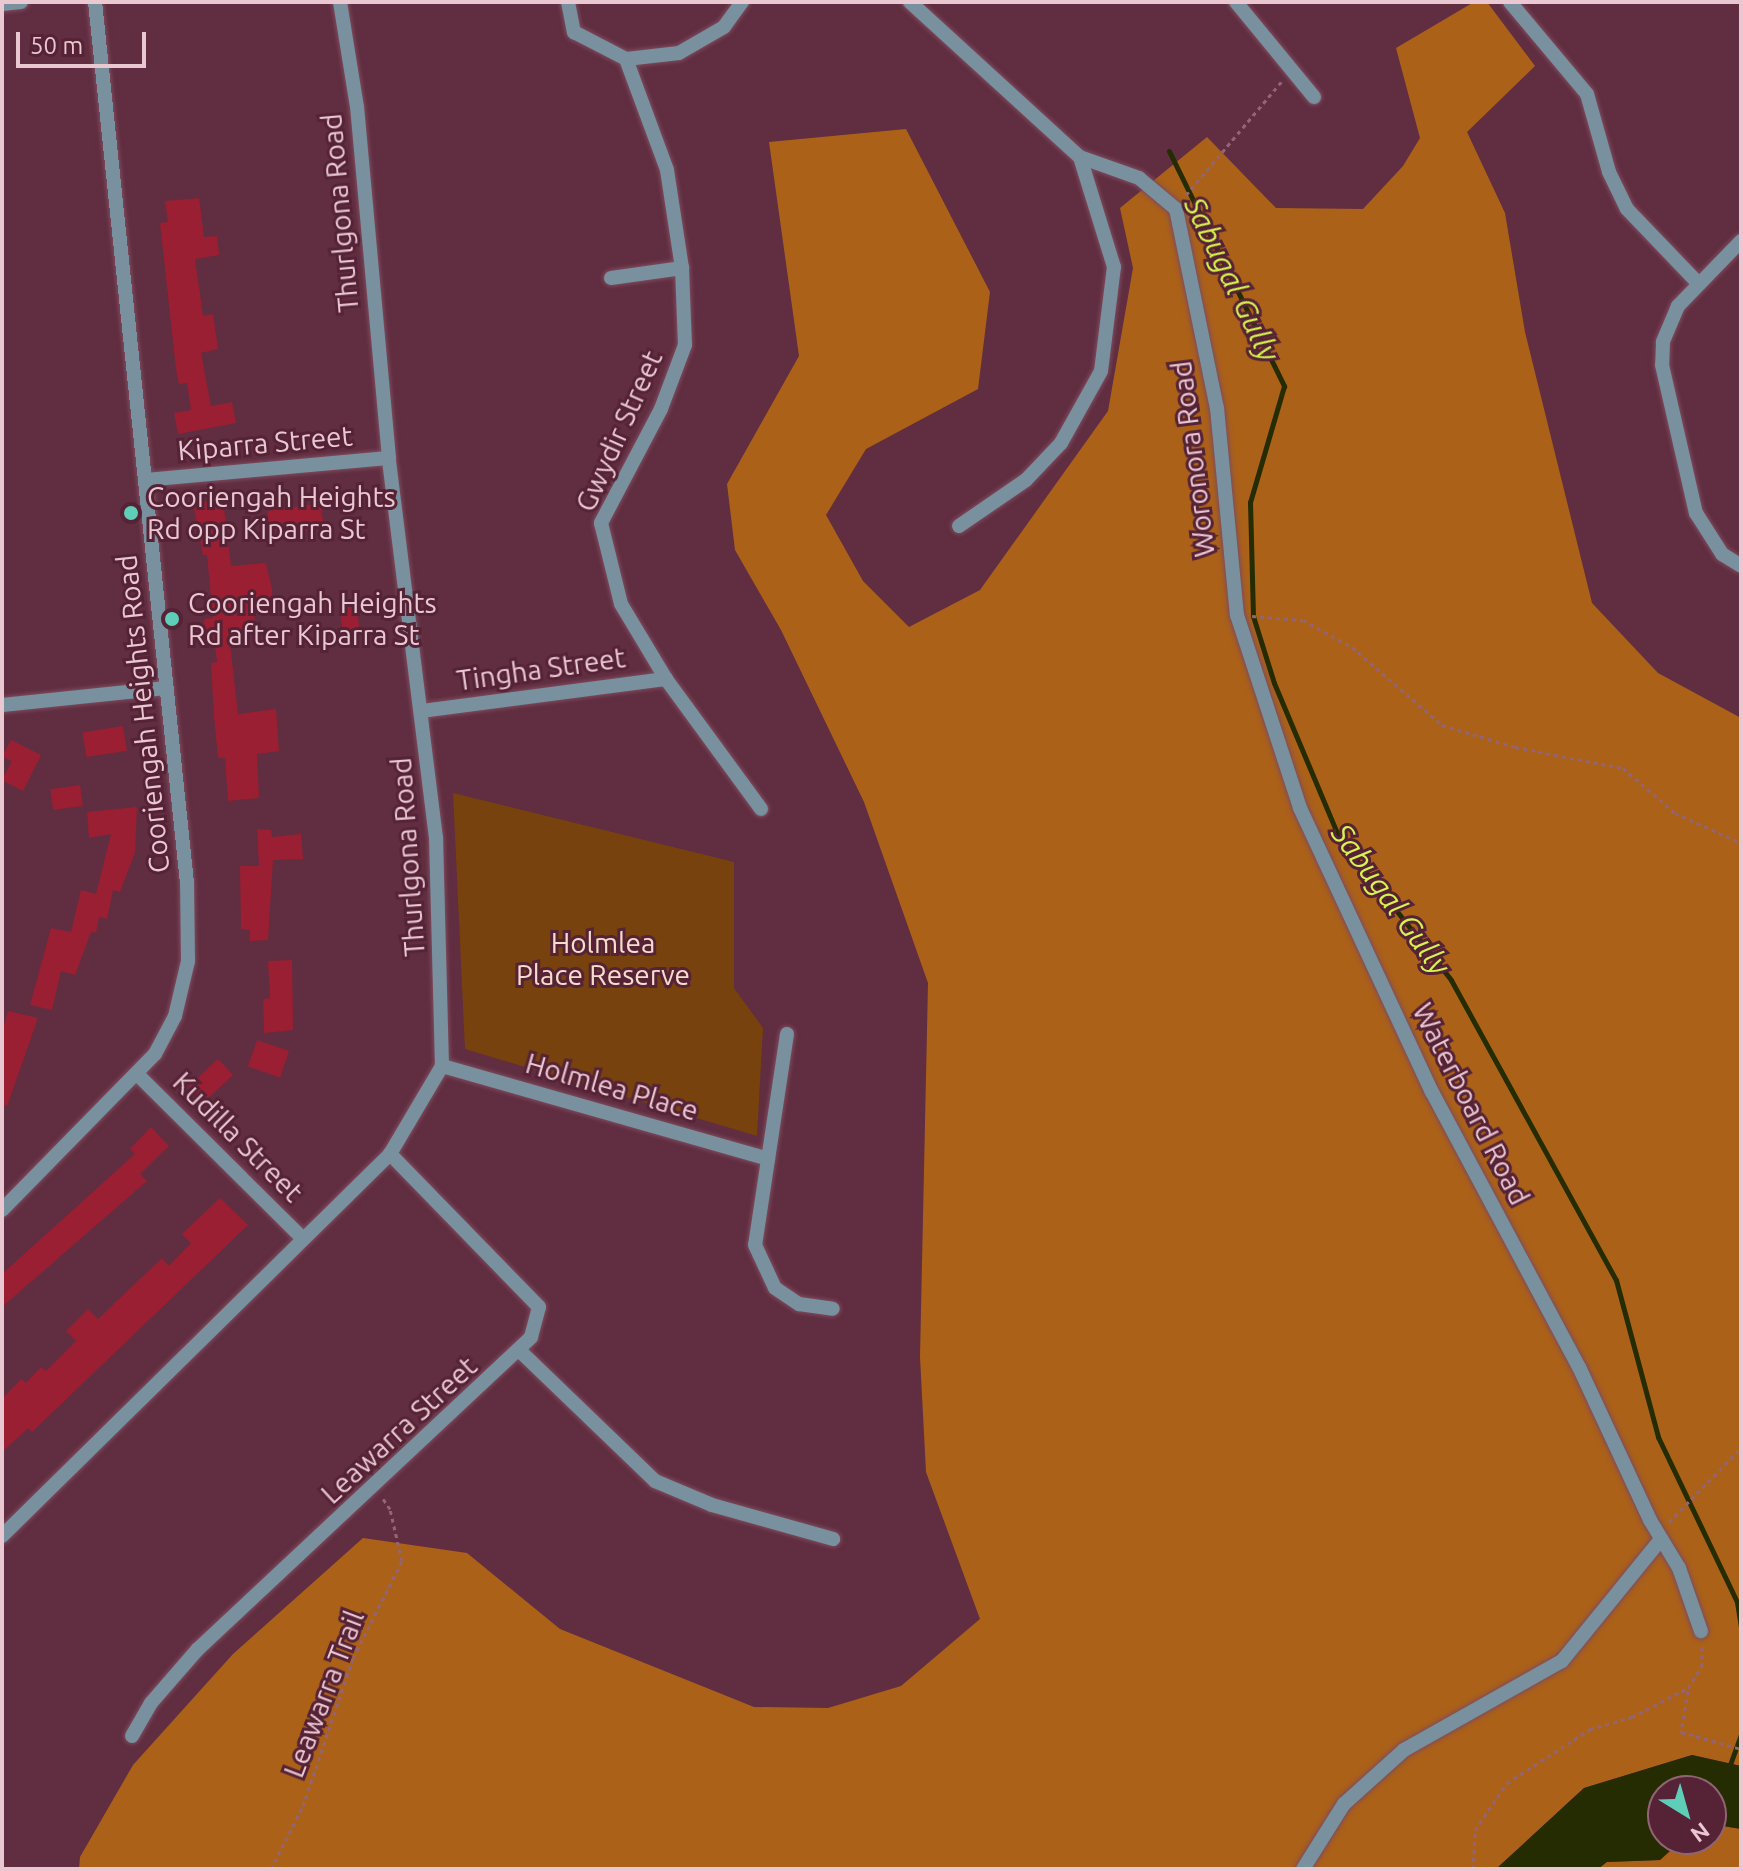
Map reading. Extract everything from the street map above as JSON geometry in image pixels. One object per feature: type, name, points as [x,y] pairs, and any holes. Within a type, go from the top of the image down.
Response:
[{"type":"street","points":[[2,4],[21,2]]},
{"type":"street","name":"Cooriengah Heights Road","points":[[2,1210],[138,1075],[175,1016],[188,961],[187,883],[95,2]]},
{"type":"street","name":"Thurlgona Road","points":[[340,2],[357,107],[389,458],[422,711],[442,943],[442,1066]]},
{"type":"street","points":[[568,2],[574,32],[626,59],[679,53],[724,27],[742,2]]},
{"type":"street","name":"Woronora Road","points":[[910,2],[1080,157],[1142,181],[1176,209],[1187,240],[1217,408],[1237,615]]},
{"type":"street","points":[[1236,2],[1314,97]]},
{"type":"street","points":[[1510,2],[1587,94],[1609,172],[1627,209],[1698,283]]},
{"type":"street","name":"Gwydir Street","points":[[626,59],[667,170],[682,268],[685,345],[661,409],[601,523],[621,604],[666,679],[761,809]]},
{"type":"street","points":[[959,526],[1026,480],[1061,443],[1101,371],[1114,267],[1080,157]]},
{"type":"street","points":[[1741,241],[1698,283],[1669,325],[1662,365],[1696,513],[1722,554],[1741,566]]},
{"type":"street","points":[[611,278],[682,268]]},
{"type":"street","name":"Kiparra Street","points":[[145,480],[389,458]]},
{"type":"street","name":"Waterboard Road","points":[[1237,615],[1318,847],[1432,1092],[1664,1532],[1701,1631]]},
{"type":"street","name":"Tingha Street","points":[[422,711],[666,679]]},
{"type":"street","points":[[2,705],[166,688]]},
{"type":"street","points":[[787,1034],[755,1245],[775,1288],[799,1304],[833,1309]]},
{"type":"street","points":[[2,1536],[301,1237],[390,1154],[442,1066]]},
{"type":"street","name":"Holmlea Place","points":[[442,1066],[768,1159]]},
{"type":"street","name":"Kudilla Street","points":[[138,1075],[301,1237]]},
{"type":"street","name":"Leawarra Street","points":[[132,1736],[151,1703],[198,1649],[521,1352],[531,1337],[539,1307],[390,1154]]},
{"type":"street","points":[[521,1352],[655,1481],[712,1505],[833,1539]]},
{"type":"street","points":[[1303,1869],[1344,1804],[1404,1750],[1562,1661],[1664,1532]]},
{"type":"path","points":[[1181,202],[1291,69]]},
{"type":"path","points":[[1237,615],[1303,620],[1352,647],[1442,725],[1515,747],[1623,768],[1675,813],[1741,843]]},
{"type":"path","points":[[1664,1532],[1707,1480],[1741,1448]]},
{"type":"path","name":"Leawarra Trail","points":[[271,1869],[303,1806],[353,1658],[402,1561],[390,1509],[374,1488]]},
{"type":"path","points":[[1701,1631],[1702,1666],[1688,1688],[1681,1732],[1741,1749]]},
{"type":"path","points":[[1473,1869],[1475,1830],[1507,1783],[1590,1729],[1632,1717],[1688,1688]]},
{"type":"green space","name":"Holmlea Place Reserve","points":[[453,793],[734,862],[734,988],[763,1028],[757,1136],[465,1049]]},
{"type":"shaded area","points":[[1474,2],[1487,2],[1535,66],[1467,132],[1505,213],[1525,332],[1592,603],[1658,673],[1741,718],[1741,1766],[1692,1755],[1584,1788],[1496,1869],[79,1869],[80,1857],[133,1765],[233,1654],[363,1538],[467,1553],[560,1629],[754,1707],[828,1708],[901,1686],[980,1619],[926,1472],[920,1357],[928,983],[864,802],[781,630],[735,550],[727,484],[799,356],[769,142],[906,129],[990,292],[978,389],[866,449],[826,515],[863,581],[909,627],[980,590],[1108,411],[1133,268],[1120,208],[1207,137],[1276,208],[1363,209],[1403,166],[1420,138],[1396,48]]},
{"type":"shaded area","points":[[1692,1755],[1741,1766],[1741,1829],[1727,1827],[1727,1775],[1647,1775],[1647,1855],[1665,1855],[1660,1860],[1607,1862],[1598,1869],[1496,1869],[1584,1788]]},
{"type":"shaded area","points":[[1727,1827],[1741,1829],[1741,1869],[1598,1869],[1606,1862],[1660,1860],[1665,1855],[1727,1855]]},
{"type":"building","points":[[199,198],[204,237],[217,236],[219,255],[195,259],[203,316],[213,314],[218,349],[201,353],[211,406],[232,402],[236,423],[178,434],[174,413],[191,410],[187,383],[179,384],[176,369],[160,223],[168,222],[165,201]]},
{"type":"building","points":[[223,500],[231,566],[266,563],[272,589],[273,607],[253,608],[256,630],[233,632],[235,644],[230,644],[238,714],[276,709],[279,751],[257,754],[259,798],[228,801],[225,758],[218,758],[214,717],[211,663],[217,662],[213,633],[205,633],[204,619],[213,618],[207,555],[203,555],[193,503]]},
{"type":"building","points":[[320,503],[324,526],[282,537],[281,530],[270,531],[267,511]]},
{"type":"building","points":[[356,604],[360,634],[343,636],[339,606]]},
{"type":"building","points":[[123,726],[127,751],[86,757],[83,732]]},
{"type":"building","points":[[11,740],[41,755],[23,791],[2,780],[12,761],[2,756]]},
{"type":"building","points":[[80,785],[83,806],[53,810],[50,789]]},
{"type":"building","points":[[137,807],[135,852],[120,892],[113,890],[107,919],[99,917],[96,933],[91,932],[75,975],[61,971],[52,1010],[30,1005],[51,928],[71,932],[81,890],[96,894],[111,834],[89,838],[87,812]]},
{"type":"building","points":[[257,829],[271,830],[272,837],[301,834],[303,859],[273,860],[268,940],[250,941],[250,930],[241,929],[240,866],[259,866]]},
{"type":"building","points":[[292,960],[293,1030],[264,1033],[263,999],[270,998],[268,961]]},
{"type":"building","points":[[8,1011],[38,1018],[7,1106],[2,1105],[2,1032]]},
{"type":"building","points":[[257,1040],[289,1051],[280,1078],[248,1066]]},
{"type":"building","points":[[218,1059],[233,1075],[204,1102],[189,1086]]},
{"type":"building","points":[[151,1127],[169,1146],[140,1174],[147,1181],[2,1307],[2,1274],[135,1154],[130,1149]]},
{"type":"building","points":[[220,1198],[248,1225],[32,1432],[28,1428],[2,1452],[2,1399],[21,1379],[26,1383],[41,1367],[46,1371],[76,1341],[66,1331],[88,1309],[98,1319],[162,1258],[169,1266],[191,1243],[182,1234]]},
{"type":"waterway","name":"Sabugal Gully","points":[[1169,151],[1284,386],[1250,502],[1253,616],[1274,683],[1339,838],[1451,980],[1616,1280],[1658,1437],[1737,1602],[1741,1627]]},
{"type":"waterway","name":"Sabugal Gully","points":[[1728,1770],[1741,1734]]},
{"type":"place","name":"Cooriengah Heights Rd opp Kiparra St","points":[[131,513]]},
{"type":"place","name":"Cooriengah Heights Rd after Kiparra St","points":[[172,619]]}]
